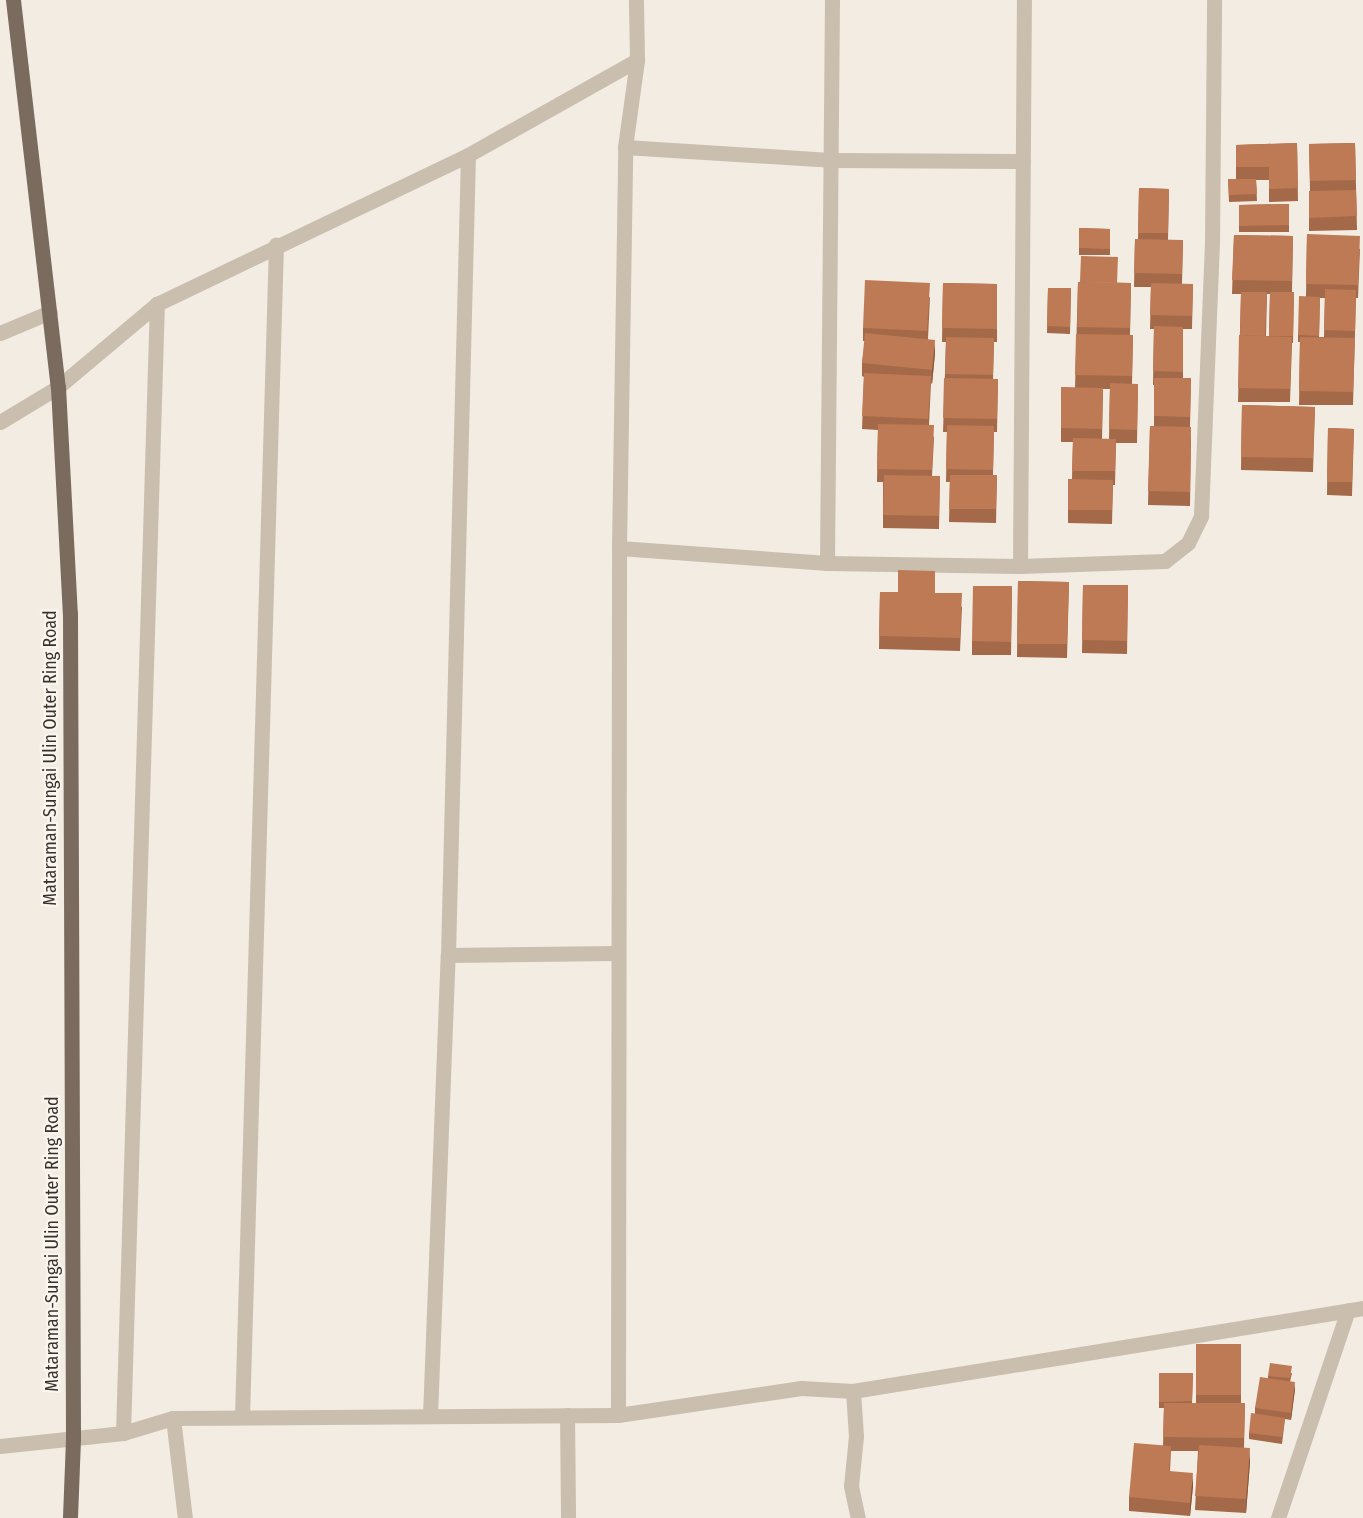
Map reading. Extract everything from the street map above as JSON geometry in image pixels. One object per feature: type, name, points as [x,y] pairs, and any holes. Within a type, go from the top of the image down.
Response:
[{"type":"main road","name":"Mataraman-Sungai Ulin Outer Ring Road","points":[[13,0],[58,387],[70,614],[73,1438],[70,1518]]},
{"type":"street","points":[[618,1415],[619,548],[625,147],[637,60],[636,0]]},
{"type":"street","points":[[827,563],[832,0]]},
{"type":"street","points":[[1020,566],[1024,0]]},
{"type":"street","points":[[619,548],[827,563],[1020,566],[1165,561],[1188,543],[1201,516],[1212,243],[1214,0]]},
{"type":"street","points":[[0,422],[58,387],[157,304],[276,244],[468,155],[637,60]]},
{"type":"street","points":[[625,147],[830,160],[1023,161]]},
{"type":"street","points":[[430,1416],[448,955],[468,155]]},
{"type":"street","points":[[242,1418],[276,244]]},
{"type":"street","points":[[123,1433],[157,304]]},
{"type":"street","points":[[0,333],[50,312]]},
{"type":"street","points":[[448,955],[617,953]]},
{"type":"street","points":[[0,1446],[123,1433],[173,1418],[618,1415],[801,1388],[853,1391],[1355,1309],[1278,1518]]},
{"type":"street","points":[[853,1391],[856,1436],[851,1486],[858,1518]]},
{"type":"street","points":[[567,1415],[568,1518]]},
{"type":"street","points":[[173,1418],[185,1518]]},
{"type":"building","points":[[1297,143],[1298,188],[1269,189],[1269,167],[1236,167],[1236,145]]},
{"type":"building","points":[[1355,143],[1356,180],[1310,181],[1309,144]]},
{"type":"building","points":[[1228,179],[1256,179],[1257,194],[1229,195]]},
{"type":"building","points":[[1139,188],[1169,189],[1168,233],[1138,233]]},
{"type":"building","points":[[1356,190],[1357,216],[1309,218],[1309,191]]},
{"type":"building","points":[[1289,204],[1289,225],[1239,226],[1239,205]]},
{"type":"building","points":[[1079,228],[1110,229],[1110,249],[1079,248]]},
{"type":"building","points":[[1307,234],[1360,236],[1358,285],[1306,284]]},
{"type":"building","points":[[1234,235],[1293,236],[1292,281],[1232,280]]},
{"type":"building","points":[[1135,239],[1183,240],[1182,274],[1134,273]]},
{"type":"building","points":[[1081,256],[1118,257],[1117,283],[1080,282]]},
{"type":"building","points":[[865,280],[930,283],[927,331],[863,328]]},
{"type":"building","points":[[1078,282],[1131,283],[1130,328],[1077,327]]},
{"type":"building","points":[[943,283],[997,284],[997,329],[942,328]]},
{"type":"building","points":[[1151,283],[1193,284],[1192,316],[1150,315]]},
{"type":"building","points":[[1048,288],[1071,288],[1070,327],[1047,326]]},
{"type":"building","points":[[1325,289],[1356,290],[1355,331],[1324,330]]},
{"type":"building","points":[[1241,292],[1267,292],[1265,336],[1240,335]]},
{"type":"building","points":[[1270,292],[1294,292],[1293,336],[1269,336]]},
{"type":"building","points":[[1299,296],[1320,297],[1319,336],[1298,335]]},
{"type":"building","points":[[1154,326],[1183,327],[1183,372],[1153,371]]},
{"type":"building","points":[[865,333],[935,340],[932,370],[862,363]]},
{"type":"building","points":[[1076,334],[1133,335],[1132,376],[1075,375]]},
{"type":"building","points":[[1239,335],[1292,337],[1290,389],[1238,388]]},
{"type":"building","points":[[946,337],[994,338],[993,375],[945,374]]},
{"type":"building","points":[[1300,337],[1355,338],[1353,392],[1299,391]]},
{"type":"building","points":[[864,373],[931,376],[928,419],[862,416]]},
{"type":"building","points":[[944,378],[998,379],[997,419],[943,418]]},
{"type":"building","points":[[1154,378],[1191,378],[1190,417],[1154,416]]},
{"type":"building","points":[[1110,383],[1138,384],[1137,430],[1109,429]]},
{"type":"building","points":[[1061,387],[1103,388],[1102,429],[1061,428]]},
{"type":"building","points":[[1242,405],[1315,407],[1313,458],[1241,457]]},
{"type":"building","points":[[878,424],[934,425],[932,470],[877,469]]},
{"type":"building","points":[[947,425],[994,426],[993,470],[946,469]]},
{"type":"building","points":[[1150,426],[1191,427],[1190,492],[1148,491]]},
{"type":"building","points":[[1328,428],[1354,429],[1352,482],[1327,482]]},
{"type":"building","points":[[1073,438],[1116,439],[1115,471],[1072,471]]},
{"type":"building","points":[[884,475],[940,476],[939,516],[883,515]]},
{"type":"building","points":[[950,475],[997,475],[996,509],[949,509]]},
{"type":"building","points":[[1068,479],[1113,480],[1112,510],[1068,510]]},
{"type":"building","points":[[898,570],[935,571],[935,593],[962,593],[960,638],[879,636],[880,592],[898,592]]},
{"type":"building","points":[[1018,581],[1069,582],[1067,644],[1017,644]]},
{"type":"building","points":[[1083,585],[1128,585],[1127,641],[1082,640]]},
{"type":"building","points":[[973,586],[1012,586],[1011,642],[972,641]]},
{"type":"building","points":[[1196,1344],[1241,1344],[1241,1395],[1196,1395]]},
{"type":"building","points":[[1270,1363],[1292,1366],[1290,1378],[1268,1376]]},
{"type":"building","points":[[1159,1373],[1193,1373],[1192,1401],[1159,1402]]},
{"type":"building","points":[[1260,1377],[1295,1382],[1291,1413],[1255,1408]]},
{"type":"building","points":[[1164,1403],[1245,1403],[1244,1438],[1163,1437]]},
{"type":"building","points":[[1251,1413],[1285,1418],[1282,1437],[1249,1433]]},
{"type":"building","points":[[1134,1443],[1171,1446],[1169,1471],[1193,1473],[1190,1503],[1129,1497]]},
{"type":"building","points":[[1199,1445],[1250,1448],[1246,1499],[1195,1496]]}]
